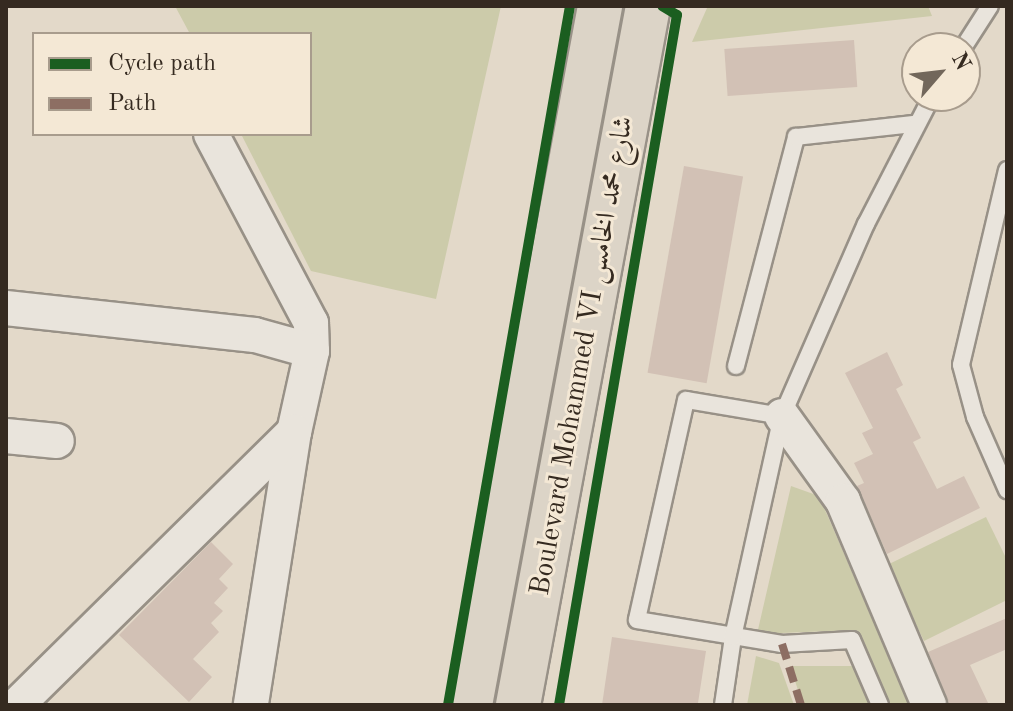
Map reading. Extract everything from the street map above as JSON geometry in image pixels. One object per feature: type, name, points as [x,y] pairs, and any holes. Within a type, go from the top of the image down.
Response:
[{"type":"main road","name":"Boulevard Mohammed VI شارع محمد الخامس","points":[[470,705],[600,6]]},
{"type":"main road","name":"Boulevard Mohammed VI شارع محمد الخامس","points":[[518,705],[648,6]]},
{"type":"street","points":[[212,136],[304,301],[312,351],[294,432],[251,705]]},
{"type":"street","points":[[6,308],[255,335],[312,351]]},
{"type":"street","points":[[782,416],[843,501],[929,705]]},
{"type":"street","points":[[19,698],[294,432]]},
{"type":"street","points":[[6,436],[57,441]]},
{"type":"lane","points":[[973,32],[990,6]]},
{"type":"lane","points":[[723,705],[733,637],[782,416],[922,112]]},
{"type":"lane","points":[[736,366],[796,137],[914,124]]},
{"type":"lane","points":[[1007,170],[961,365],[975,417],[1007,490]]},
{"type":"lane","points":[[782,416],[686,400],[637,620],[782,644],[852,640],[880,705]]},
{"type":"green space","points":[[175,6],[501,6],[436,299],[311,271],[242,136],[312,136],[312,32],[189,32]]},
{"type":"green space","points":[[928,6],[932,16],[692,42],[707,8]]},
{"type":"green space","points":[[791,486],[819,496],[909,703],[890,705],[857,630],[757,634]]},
{"type":"green space","points":[[986,517],[1007,560],[1007,600],[924,641],[887,565]]},
{"type":"green space","points":[[756,656],[779,663],[794,705],[747,705]]},
{"type":"green space","points":[[790,666],[854,666],[870,705],[803,705]]},
{"type":"building","points":[[854,40],[857,87],[728,96],[724,49]]},
{"type":"building","points":[[684,166],[743,176],[707,383],[648,373]]},
{"type":"building","points":[[887,352],[903,385],[896,389],[921,438],[913,442],[937,489],[964,476],[980,508],[887,554],[857,486],[864,483],[854,463],[873,454],[862,433],[873,428],[845,373]]},
{"type":"building","points":[[211,542],[233,564],[219,579],[228,588],[214,603],[223,611],[211,623],[219,632],[193,659],[212,677],[189,702],[119,635]]},
{"type":"building","points":[[1007,618],[1007,649],[970,665],[989,705],[949,705],[928,652]]},
{"type":"building","points":[[612,637],[706,651],[698,703],[602,705]]},
{"type":"marked path","points":[[782,644],[801,705]]},
{"type":"cycle path","points":[[448,705],[570,6]]},
{"type":"cycle path","points":[[559,705],[677,15],[662,6]]}]
